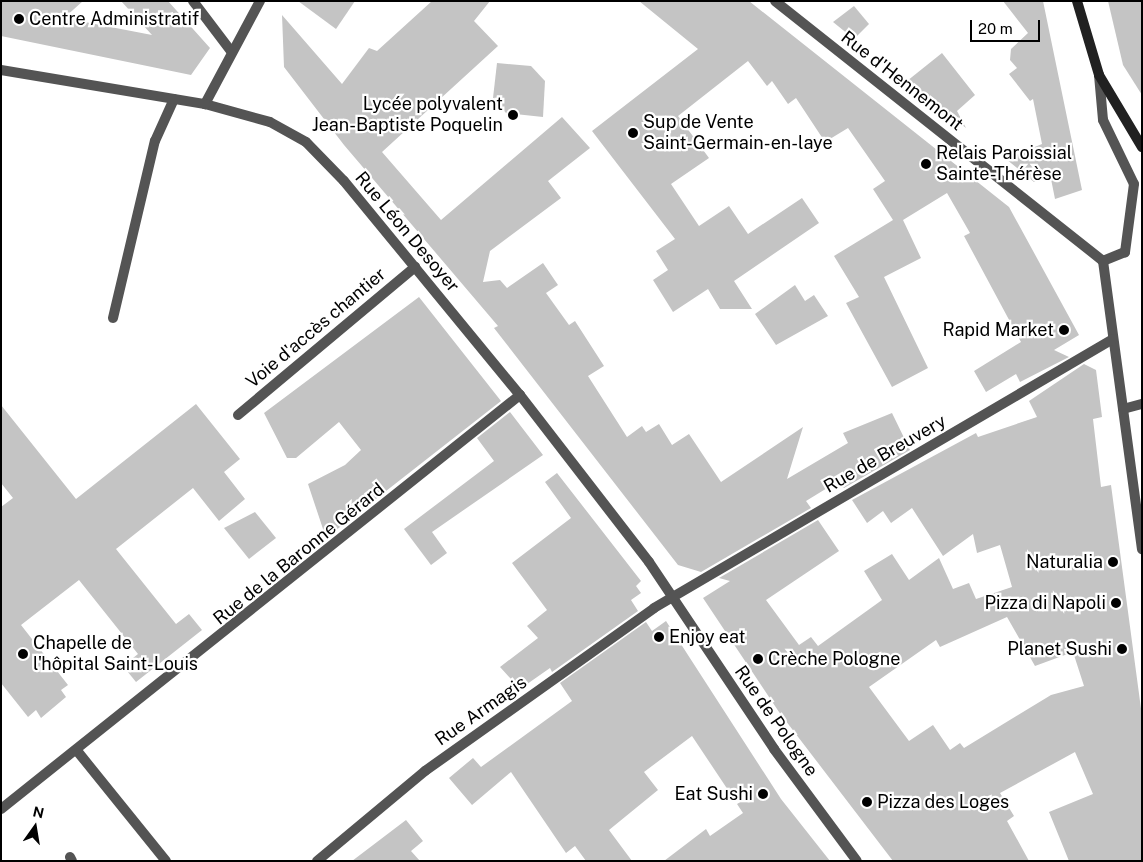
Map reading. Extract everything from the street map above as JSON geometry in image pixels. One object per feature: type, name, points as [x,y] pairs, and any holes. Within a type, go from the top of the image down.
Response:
[{"type":"main road","points":[[1077,1],[1099,76],[1142,147]]},
{"type":"street","points":[[193,1],[231,51]]},
{"type":"street","points":[[205,104],[231,51],[260,1]]},
{"type":"street","name":"Rue d'Hennemont","points":[[774,1],[1103,261]]},
{"type":"street","name":"Rue Léon Desoyer","points":[[1,70],[205,104],[270,122],[306,142],[415,266],[520,395],[672,597]]},
{"type":"street","points":[[1099,76],[1103,120],[1134,184],[1125,252],[1103,261],[1142,549]]},
{"type":"street","points":[[113,318],[155,141],[174,99]]},
{"type":"street","name":"Voie d'accès chantier","points":[[238,415],[415,266]]},
{"type":"street","name":"Rue de Breuvery","points":[[672,597],[1113,339]]},
{"type":"street","name":"Rue de la Baronne Gérard","points":[[1,809],[78,752],[520,395]]},
{"type":"street","points":[[1123,409],[1142,404]]},
{"type":"street","name":"Rue Armagis","points":[[317,861],[425,771],[672,597]]},
{"type":"street","name":"Rue de Pologne","points":[[672,597],[857,861]]},
{"type":"street","points":[[78,752],[166,861]]},
{"type":"building","points":[[1,1],[83,1],[64,18],[152,35],[121,1],[168,1],[210,48],[191,75],[1,36]]},
{"type":"building","points":[[298,1],[355,1],[336,29]]},
{"type":"building","points":[[432,1],[490,1],[474,21],[498,46],[382,152],[441,220],[562,117],[590,148],[548,181],[561,198],[490,251],[483,282],[500,280],[507,288],[543,263],[558,285],[546,293],[569,325],[575,321],[604,366],[588,376],[627,437],[642,426],[646,432],[659,424],[672,445],[689,434],[721,482],[803,427],[787,479],[848,443],[843,433],[892,413],[910,450],[844,488],[837,482],[806,501],[811,508],[701,572],[678,565],[494,328],[498,326],[344,145],[284,67],[282,15],[342,84],[369,48],[377,51]]},
{"type":"building","points":[[639,1],[749,1],[1009,207],[1079,335],[1054,350],[1069,357],[1020,382],[1016,374],[986,392],[974,371],[1021,342],[964,236],[970,233],[947,193],[903,220],[921,258],[884,277],[928,368],[892,387],[846,303],[859,297],[834,256],[893,220],[873,189],[885,181],[848,128],[825,142],[796,98],[788,104],[772,81],[767,86],[748,61],[678,116],[709,158],[671,184],[699,226],[729,206],[748,234],[802,198],[819,223],[734,281],[752,309],[720,309],[708,289],[673,312],[653,280],[668,270],[656,251],[675,239],[592,131],[698,49]]},
{"type":"building","points":[[1003,1],[1043,1],[1082,190],[1055,199],[1050,174],[1034,182],[1006,159],[1042,144],[1033,99],[1030,101],[1009,74],[1017,68],[1010,60],[1011,49],[1028,33]]},
{"type":"building","points":[[1108,1],[1142,1],[1142,95],[1123,65]]},
{"type":"building","points":[[854,6],[869,24],[854,39],[833,22]]},
{"type":"building","points":[[942,53],[975,95],[957,111],[966,128],[907,81]]},
{"type":"building","points":[[497,63],[531,66],[545,81],[543,117],[506,113],[493,98]]},
{"type":"building","points":[[795,285],[805,301],[814,295],[828,316],[776,345],[755,314]]},
{"type":"building","points":[[419,297],[501,401],[326,538],[308,484],[345,465],[361,450],[339,422],[296,458],[287,458],[264,413]]},
{"type":"building","points":[[1084,364],[1096,370],[1102,417],[1093,419],[1101,487],[1111,485],[1142,716],[1142,861],[1069,861],[1049,812],[1093,794],[1075,752],[1000,793],[1014,816],[1007,821],[1029,861],[893,861],[779,712],[703,598],[730,581],[719,578],[818,520],[839,551],[766,600],[799,645],[811,637],[818,646],[882,600],[864,571],[892,554],[909,580],[939,558],[953,589],[969,583],[976,599],[1012,587],[1000,545],[977,553],[973,534],[943,556],[912,508],[891,523],[883,511],[867,523],[852,500],[976,433],[978,437],[1037,417],[1029,401]],"holes":[[[1007,617],[1035,666],[1073,652],[1084,686],[1051,695],[964,748],[960,743],[950,750],[933,725],[909,741],[869,687],[936,640],[940,647]]]},
{"type":"building","points":[[196,404],[240,459],[224,472],[245,499],[219,521],[193,488],[116,549],[176,624],[189,614],[202,630],[136,682],[123,666],[138,654],[79,580],[21,625],[68,685],[61,690],[66,697],[41,718],[36,710],[28,717],[1,683],[1,507],[13,498],[1,483],[1,405],[76,499]]},
{"type":"building","points":[[510,412],[543,455],[432,532],[447,553],[431,565],[404,529],[494,461],[477,438]]},
{"type":"building","points":[[557,473],[641,581],[636,586],[641,593],[631,600],[638,611],[552,672],[550,668],[520,689],[500,667],[538,638],[527,626],[547,610],[512,563],[571,518],[545,482]]},
{"type":"building","points":[[255,512],[276,538],[249,559],[224,528]]},
{"type":"building","points":[[666,621],[781,799],[830,861],[664,861],[706,829],[710,836],[743,813],[737,804],[742,801],[734,799],[692,736],[644,772],[658,790],[609,830],[632,861],[586,861],[575,846],[566,853],[511,772],[472,805],[449,778],[473,758],[481,767],[572,701],[560,683],[646,622],[652,631]]},
{"type":"building","points":[[406,820],[423,841],[411,851],[420,861],[352,861]]},
{"type":"place","name":"Centre Administratif","points":[[19,19]]},
{"type":"place","name":"Lycée polyvalent Jean-Baptiste Poquelin","points":[[513,115]]},
{"type":"place","name":"Sup de Vente Saint-Germain-en-laye","points":[[633,133]]},
{"type":"place","name":"Relais Paroissial Sainte-Thérèse","points":[[926,164]]},
{"type":"place","name":"Rapid Market","points":[[1064,330]]},
{"type":"place","name":"Naturalia","points":[[1113,562]]},
{"type":"place","name":"Pizza di Napoli","points":[[1116,603]]},
{"type":"place","name":"Enjoy eat","points":[[659,637]]},
{"type":"place","name":"Planet Sushi","points":[[1122,649]]},
{"type":"place","name":"Chapelle de l'hôpital Saint-Louis","points":[[23,654]]},
{"type":"place","name":"Crèche Pologne","points":[[758,659]]},
{"type":"place","name":"Eat Sushi","points":[[763,794]]},
{"type":"place","name":"Pizza des Loges","points":[[867,802]]}]
